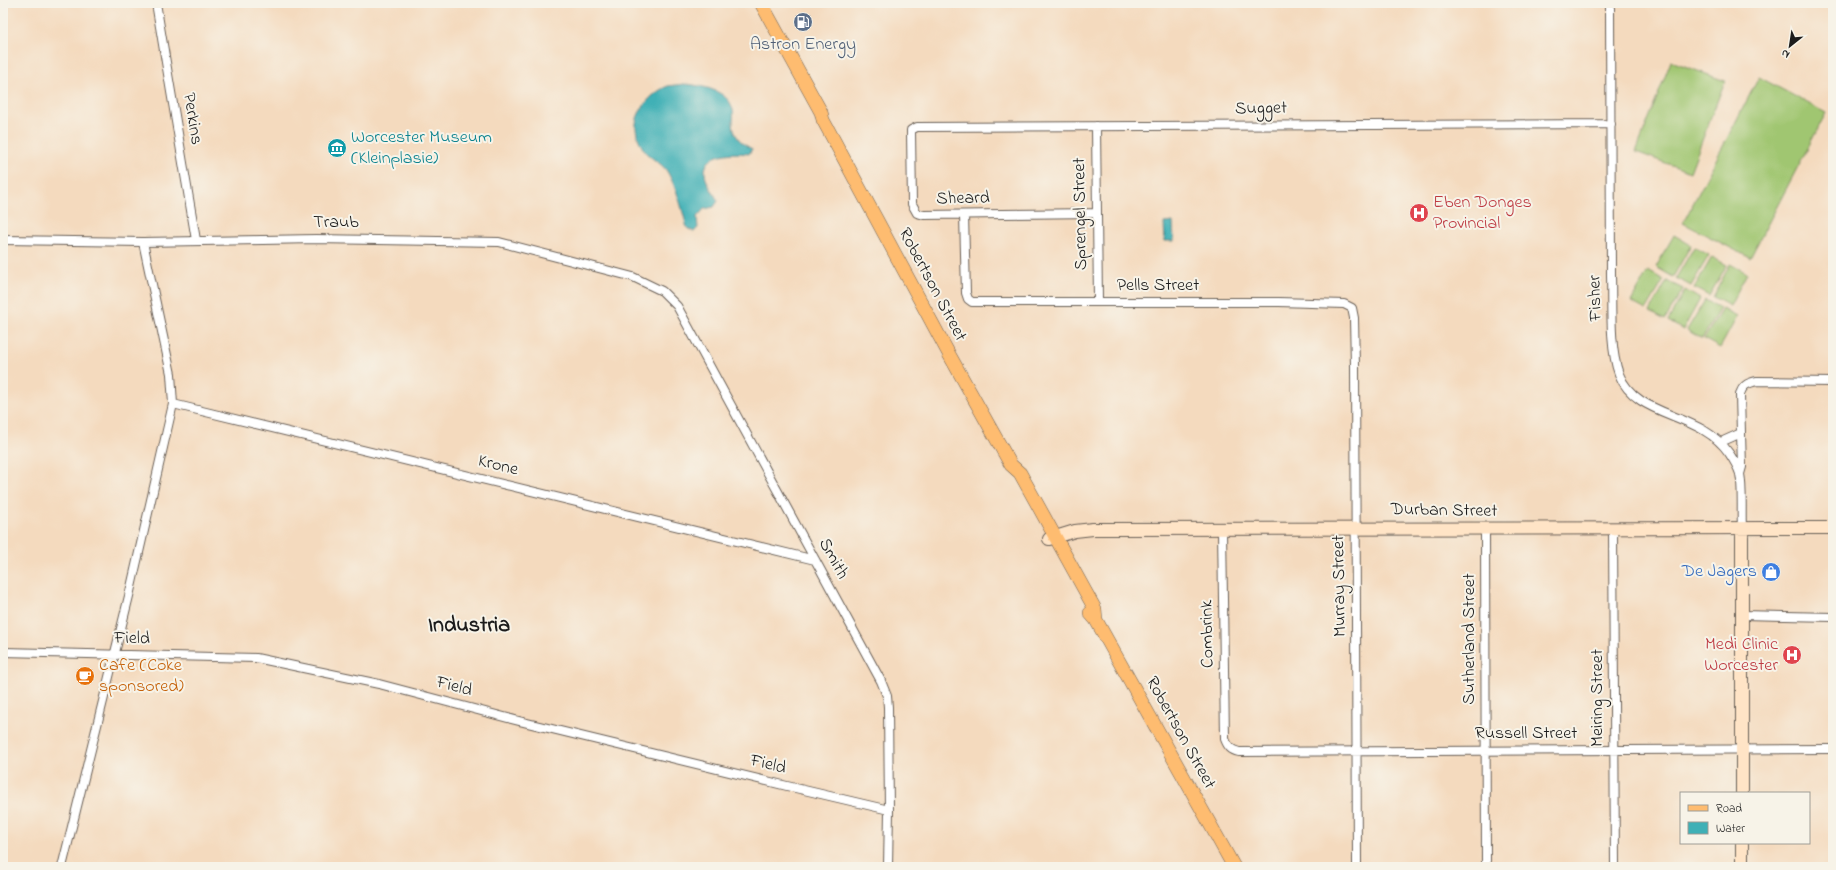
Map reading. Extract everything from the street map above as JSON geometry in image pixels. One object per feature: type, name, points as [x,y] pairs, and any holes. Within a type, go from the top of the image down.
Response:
[{"type":"main road","name":"Robertson Street","points":[[753,3],[815,114],[823,120]]},
{"type":"main road","name":"Robertson Street","points":[[761,3],[821,112],[823,120],[946,349],[1011,465],[1020,473],[1052,538],[1095,609],[1096,620],[1233,866]]},
{"type":"street","name":"Perkins","points":[[156,3],[196,240]]},
{"type":"street","name":"Fisher","points":[[1610,3],[1612,314],[1614,350],[1619,375],[1627,388],[1636,398],[1650,406],[1699,427],[1721,442],[1736,465],[1740,475],[1742,529]]},
{"type":"street","name":"Sugget","points":[[912,128],[1611,124]]},
{"type":"street","name":"Sprengel Street","points":[[1096,126],[1098,301]]},
{"type":"street","name":"Sheard","points":[[912,128],[912,204],[917,213],[924,215],[1097,213]]},
{"type":"street","name":"Pells Street","points":[[964,215],[966,293],[968,299],[974,302],[1279,302],[1344,304],[1348,306]]},
{"type":"street","name":"Traub","points":[[3,240],[143,242],[324,239],[499,242],[633,277],[662,291]]},
{"type":"street","points":[[62,867],[173,404],[171,374],[143,242]]},
{"type":"street","name":"Smith","points":[[662,291],[677,306],[881,681],[887,696],[890,810],[888,867]]},
{"type":"street","name":"Murray Street","points":[[1348,306],[1352,310],[1354,318],[1358,751],[1357,867]]},
{"type":"street","points":[[1740,475],[1742,467],[1740,395],[1747,383],[1757,381],[1833,382]]},
{"type":"street","name":"Krone","points":[[173,404],[815,560]]},
{"type":"street","points":[[1721,442],[1741,433]]},
{"type":"street","name":"Durban Street","points":[[1052,538],[1075,531],[1093,529],[1355,528],[1485,530],[1833,528]]},
{"type":"street","name":"Combrink","points":[[1222,529],[1225,739]]},
{"type":"street","name":"Meiring Street","points":[[1613,529],[1615,867]]},
{"type":"street","points":[[1742,529],[1740,615],[1742,792]]},
{"type":"street","name":"Sutherland Street","points":[[1485,530],[1487,749],[1486,867]]},
{"type":"street","points":[[1740,615],[1833,617]]},
{"type":"street","name":"Field","points":[[3,652],[238,657],[278,662],[379,684],[519,721],[890,810]]},
{"type":"street","name":"Russell Street","points":[[1225,739],[1230,749],[1240,752],[1487,749],[1833,749]]},
{"type":"street","points":[[1742,844],[1742,867]]},
{"type":"green space","points":[[1671,61],[1725,81],[1690,172],[1636,152]]},
{"type":"green space","points":[[1759,77],[1826,113],[1750,258],[1683,223]]},
{"type":"green space","points":[[1674,235],[1691,245],[1673,277],[1656,267]]},
{"type":"green space","points":[[1694,247],[1709,255],[1691,286],[1676,278]]},
{"type":"green space","points":[[1712,257],[1727,265],[1709,296],[1694,288]]},
{"type":"green space","points":[[1730,264],[1747,273],[1730,306],[1713,297]]},
{"type":"green space","points":[[1648,271],[1664,280],[1646,310],[1631,302]]},
{"type":"green space","points":[[1667,281],[1683,289],[1665,320],[1650,312]]},
{"type":"green space","points":[[1685,290],[1700,299],[1683,330],[1668,321]]},
{"type":"green space","points":[[1705,300],[1720,308],[1702,339],[1687,330]]},
{"type":"green space","points":[[1722,309],[1737,317],[1720,348],[1704,339]]},
{"type":"water","points":[[683,84],[705,87],[720,93],[726,98],[733,110],[733,123],[737,136],[741,142],[752,149],[749,154],[736,153],[721,155],[709,161],[706,166],[705,176],[718,201],[714,207],[704,209],[697,217],[698,228],[694,232],[687,228],[677,193],[668,173],[644,150],[636,131],[639,112],[652,96],[668,86]]},
{"type":"water","points":[[1173,222],[1174,241],[1165,241],[1164,223]]},
{"type":"place","name":"Astron Energy","points":[[803,22]]},
{"type":"place","name":"Worcester Museum (Kleinplasie)","points":[[337,148]]},
{"type":"place","name":"Eben Donges Provincial","points":[[1419,213]]},
{"type":"place","name":"De Jagers","points":[[1771,572]]},
{"type":"place","name":"Medi Clinic Worcester","points":[[1792,655]]},
{"type":"place","name":"Cafe (Coke sponsored)","points":[[85,676]]},
{"type":"district","name":"Industria","points":[[469,626]]}]
